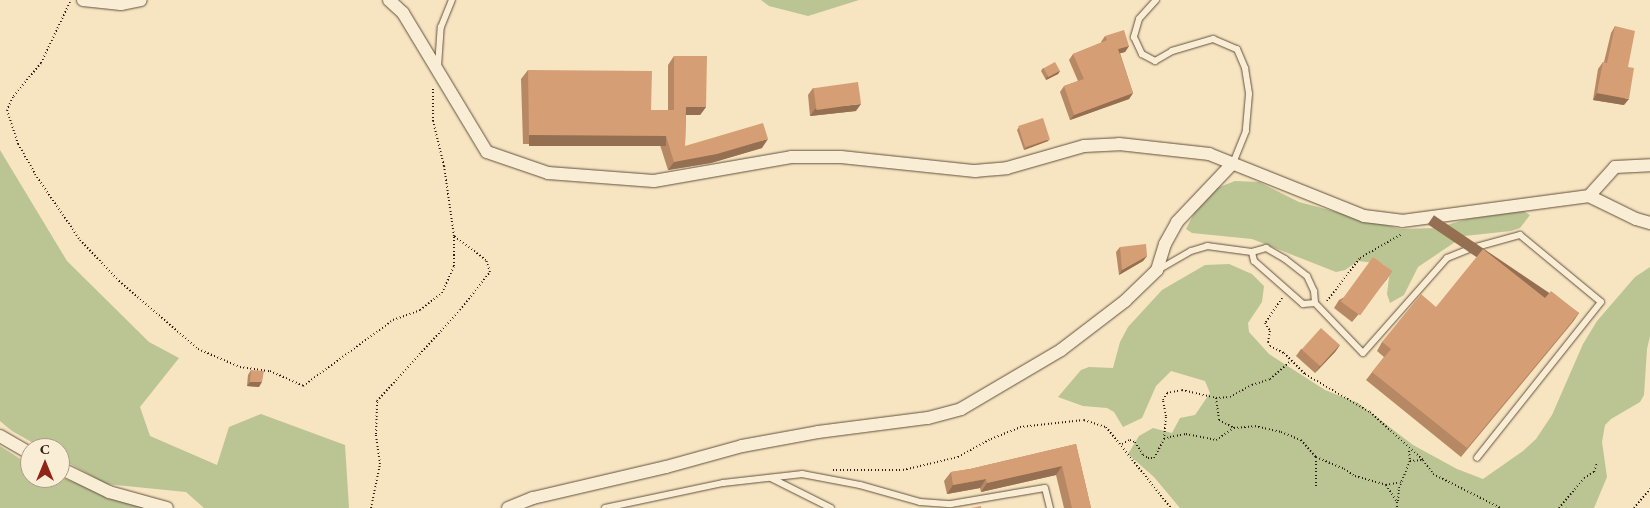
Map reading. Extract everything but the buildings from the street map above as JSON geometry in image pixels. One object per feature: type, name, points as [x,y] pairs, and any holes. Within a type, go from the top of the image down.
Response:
[{"type":"street","points":[[83,0],[122,4],[141,0]]},
{"type":"street","points":[[389,0],[403,13],[487,152],[548,173],[654,181],[791,157],[841,157],[975,171],[1007,168],[1084,146],[1119,144],[1209,154],[1233,162],[1311,197],[1364,216],[1402,221],[1589,196],[1636,219],[1650,223]]},
{"type":"street","points":[[508,508],[533,498],[666,467],[742,446],[818,432],[928,418],[962,409],[1061,350],[1125,301],[1157,270],[1165,244],[1178,222],[1233,162]]},
{"type":"street","points":[[1589,196],[1616,167],[1650,165]]},
{"type":"street","points":[[0,436],[20,447]]},
{"type":"street","points":[[70,473],[109,492],[167,508]]},
{"type":"lane","points":[[438,71],[441,27],[452,0]]},
{"type":"lane","points":[[1156,0],[1139,19],[1134,37],[1142,54],[1155,61],[1172,50],[1213,39],[1237,49],[1245,68],[1249,94],[1246,131],[1233,162]]},
{"type":"lane","points":[[1157,270],[1191,251],[1207,246],[1252,252],[1266,248],[1308,276],[1314,291],[1315,303],[1364,353],[1447,258],[1469,248],[1520,235],[1601,302],[1477,458]]},
{"type":"lane","points":[[1252,252],[1254,261],[1303,304],[1315,303]]},
{"type":"lane","points":[[605,508],[723,483],[802,474],[860,485],[920,502],[951,504],[1045,488],[1050,508]]},
{"type":"lane","points":[[771,478],[830,508]]},
{"type":"path","points":[[71,0],[41,63],[13,97],[7,110],[18,144],[35,174],[80,240],[119,281],[198,349],[240,368],[270,371],[302,386],[393,320],[420,310],[442,293],[454,266],[454,236],[444,166],[433,121],[431,92],[438,71]]},
{"type":"path","points":[[1320,309],[1360,258],[1403,233],[1402,221]]},
{"type":"path","points":[[372,508],[380,464],[376,434],[376,401],[460,310],[490,272],[486,260],[454,236]]},
{"type":"path","points":[[1287,289],[1266,323],[1270,331],[1268,342],[1270,346],[1292,361],[1304,374],[1370,412],[1409,450],[1423,460],[1433,474],[1501,508]]},
{"type":"path","points":[[1121,444],[1130,440],[1135,442],[1143,455],[1148,458],[1154,458],[1161,448],[1164,439],[1166,416],[1163,400],[1168,393],[1182,390],[1216,398],[1230,397],[1252,385],[1270,379],[1292,361]]},
{"type":"path","points":[[1216,398],[1219,420],[1234,428]]},
{"type":"path","points":[[826,470],[903,470],[958,458],[991,439],[1020,427],[1084,420],[1106,427],[1171,508]]},
{"type":"path","points":[[1164,439],[1186,434],[1216,440],[1234,428],[1255,426],[1281,432],[1301,440],[1316,457],[1355,476],[1386,485],[1402,481]]},
{"type":"path","points":[[1397,508],[1402,481],[1410,461],[1409,450]]},
{"type":"path","points":[[1316,457],[1316,486]]},
{"type":"path","points":[[1410,461],[1423,460]]},
{"type":"path","points":[[1559,508],[1584,478],[1594,472],[1597,463]]},
{"type":"path","points":[[1386,485],[1398,502]]},
{"type":"path","points":[[1634,508],[1650,490]]},
{"type":"green space","points":[[761,0],[859,0],[808,16],[769,6]]},
{"type":"green space","points":[[0,150],[67,261],[149,342],[179,358],[140,407],[150,436],[217,465],[229,427],[261,414],[345,445],[349,508],[204,508],[186,492],[106,484],[70,464],[70,438],[24,438],[0,421]]},
{"type":"green space","points":[[1235,181],[1259,182],[1299,202],[1401,229],[1436,228],[1468,219],[1523,211],[1530,215],[1520,228],[1511,231],[1464,236],[1418,267],[1404,295],[1390,303],[1387,294],[1390,270],[1383,264],[1358,261],[1345,270],[1336,272],[1252,239],[1192,233],[1186,229],[1202,198],[1209,191]]},
{"type":"green space","points":[[1229,264],[1252,274],[1264,286],[1262,302],[1248,323],[1249,332],[1269,354],[1325,390],[1358,403],[1413,445],[1457,469],[1483,479],[1523,451],[1536,439],[1552,415],[1583,344],[1597,321],[1635,277],[1650,267],[1650,336],[1647,349],[1644,395],[1640,402],[1611,419],[1605,425],[1602,442],[1607,477],[1594,508],[1180,508],[1154,477],[1128,454],[1139,436],[1153,428],[1172,433],[1180,418],[1195,415],[1210,393],[1205,381],[1171,371],[1156,386],[1142,418],[1123,427],[1114,412],[1107,408],[1083,406],[1058,397],[1081,370],[1089,367],[1113,368],[1120,342],[1128,327],[1162,290],[1205,265]]},
{"type":"green space","points":[[0,446],[20,459],[20,488],[70,488],[70,481],[146,508],[0,508]]}]
